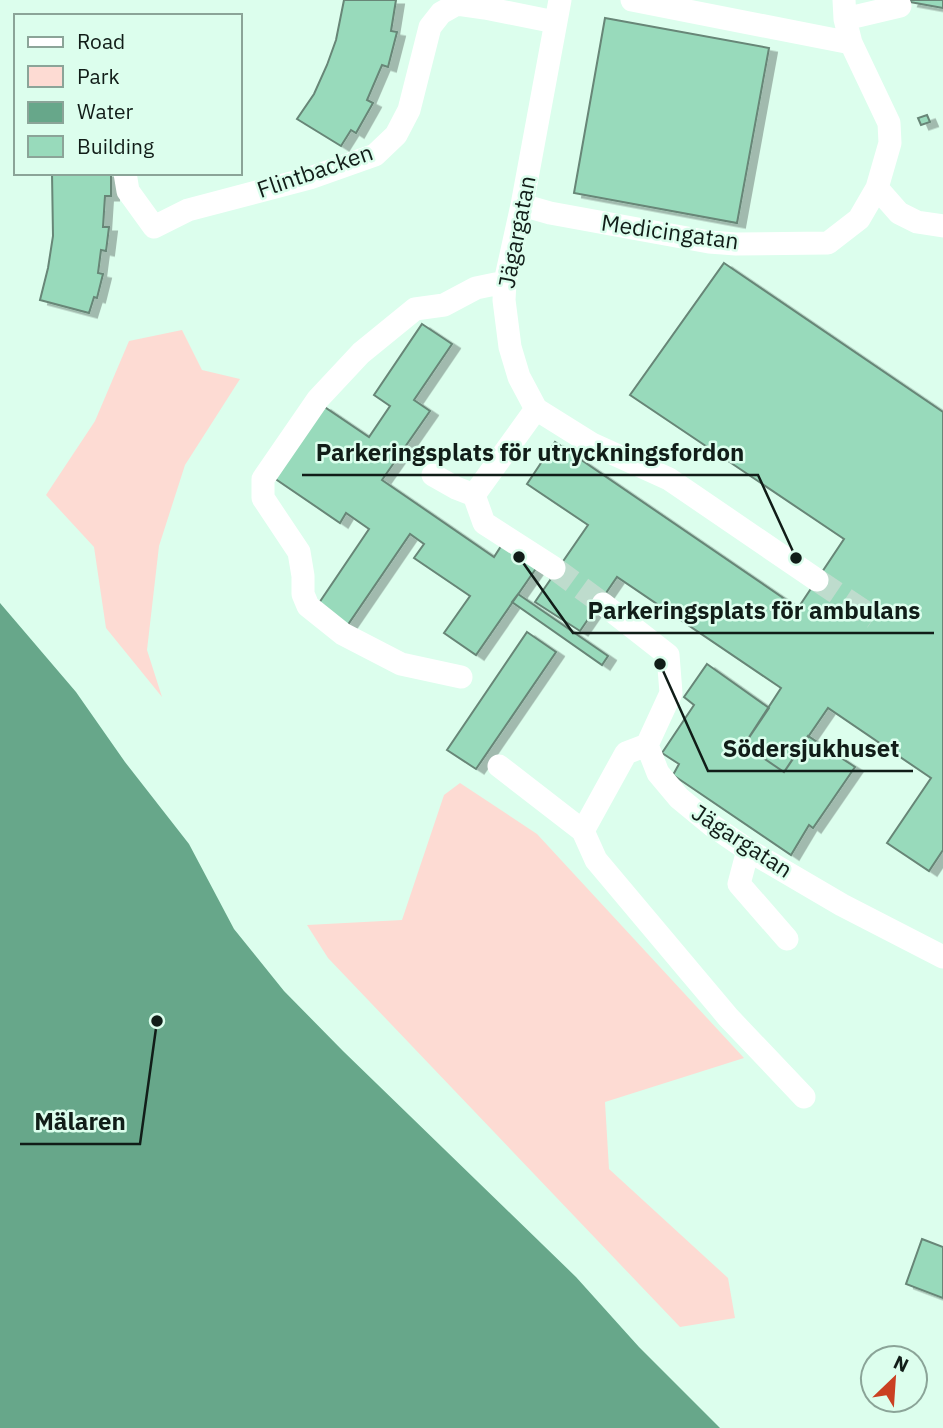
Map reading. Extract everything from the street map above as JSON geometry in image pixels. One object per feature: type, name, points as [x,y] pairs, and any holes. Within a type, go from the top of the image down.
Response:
[{"type":"street","points":[[632,0],[851,43]]},
{"type":"street","name":"Flintbacken","points":[[125,175],[128,191],[154,227],[188,210],[310,178],[375,155],[396,135],[409,110],[430,27],[439,7],[457,4],[557,11]]},
{"type":"street","points":[[845,9],[900,6]]},
{"type":"street","name":"Medicingatan","points":[[522,205],[550,213],[709,242],[828,243],[859,219],[877,188],[890,143],[889,123],[851,43],[845,9]]},
{"type":"street","name":"Jägargatan","points":[[536,409],[519,377],[510,347],[504,300],[505,282],[522,205],[557,11]]},
{"type":"street","points":[[877,188],[899,213],[917,222],[943,226]]},
{"type":"street","points":[[461,677],[401,664],[343,634],[308,606],[303,594],[299,552],[263,498],[263,479],[318,399],[361,353],[415,309],[444,305],[476,288],[505,282]]},
{"type":"street","points":[[474,495],[536,409],[592,444],[669,479],[817,580]]},
{"type":"street","points":[[433,475],[474,495],[484,523],[554,568]]},
{"type":"street","points":[[583,831],[626,753],[647,745],[671,693],[668,655],[603,604]]},
{"type":"street","name":"Jägargatan","points":[[647,745],[657,773],[679,798],[713,826],[748,850],[842,905],[943,957]]},
{"type":"street","points":[[499,765],[583,831],[596,860],[728,1017],[804,1097]]},
{"type":"street","points":[[748,850],[739,884],[787,939]]},
{"type":"green space","points":[[182,330],[202,370],[240,379],[185,465],[159,546],[147,650],[162,697],[106,628],[94,547],[46,495],[95,421],[129,341]]},
{"type":"green space","points":[[460,783],[537,834],[744,1058],[605,1102],[609,1169],[728,1278],[735,1318],[680,1327],[328,958],[307,925],[402,920],[444,795]]},
{"type":"water","points":[[0,603],[76,692],[125,762],[189,844],[234,929],[284,991],[576,1277],[639,1347],[720,1428],[0,1428]]},
{"type":"building","points":[[344,0],[396,0],[391,31],[397,32],[388,67],[382,65],[367,100],[373,103],[356,133],[351,130],[341,146],[297,119],[314,94],[327,65],[336,40]]},
{"type":"building","points":[[943,0],[943,8],[910,2]]},
{"type":"building","points":[[605,18],[769,48],[737,223],[574,193]]},
{"type":"building","points":[[927,115],[930,122],[921,125],[918,118]]},
{"type":"building","points":[[52,175],[111,175],[111,196],[105,196],[103,227],[109,227],[106,251],[101,250],[98,273],[103,274],[97,298],[94,297],[89,313],[40,300],[53,236]]},
{"type":"building","points":[[724,263],[943,412],[943,850],[929,871],[887,843],[931,778],[828,708],[784,772],[744,745],[781,688],[617,577],[580,631],[535,602],[588,525],[527,484],[555,442],[798,608],[844,539],[630,395]]},
{"type":"building","points":[[422,324],[452,344],[414,400],[430,411],[382,480],[494,557],[503,543],[537,567],[476,655],[444,633],[470,596],[414,558],[424,544],[410,534],[347,626],[317,606],[369,529],[346,513],[340,523],[274,478],[323,406],[369,437],[390,406],[374,395]]},
{"type":"building","points":[[518,594],[608,656],[602,665],[512,602]]},
{"type":"building","points":[[527,632],[556,652],[476,769],[447,750]]},
{"type":"building","points":[[707,664],[769,708],[744,745],[784,772],[808,736],[855,767],[813,828],[809,825],[791,855],[673,775],[679,764],[662,753],[694,705],[684,697]]},
{"type":"building","points":[[922,1239],[943,1247],[943,1298],[906,1284]]},
{"type":"tunnel","points":[[554,568],[603,604]]},
{"type":"tunnel","points":[[817,580],[874,618]]},
{"type":"place","name":"Parkeringsplats för ambulans","points":[[519,557]]},
{"type":"place","name":"Parkeringsplats för utryckningsfordon","points":[[796,558]]},
{"type":"place","name":"Södersjukhuset","points":[[660,664]]},
{"type":"place","name":"Mälaren","points":[[157,1021]]}]
